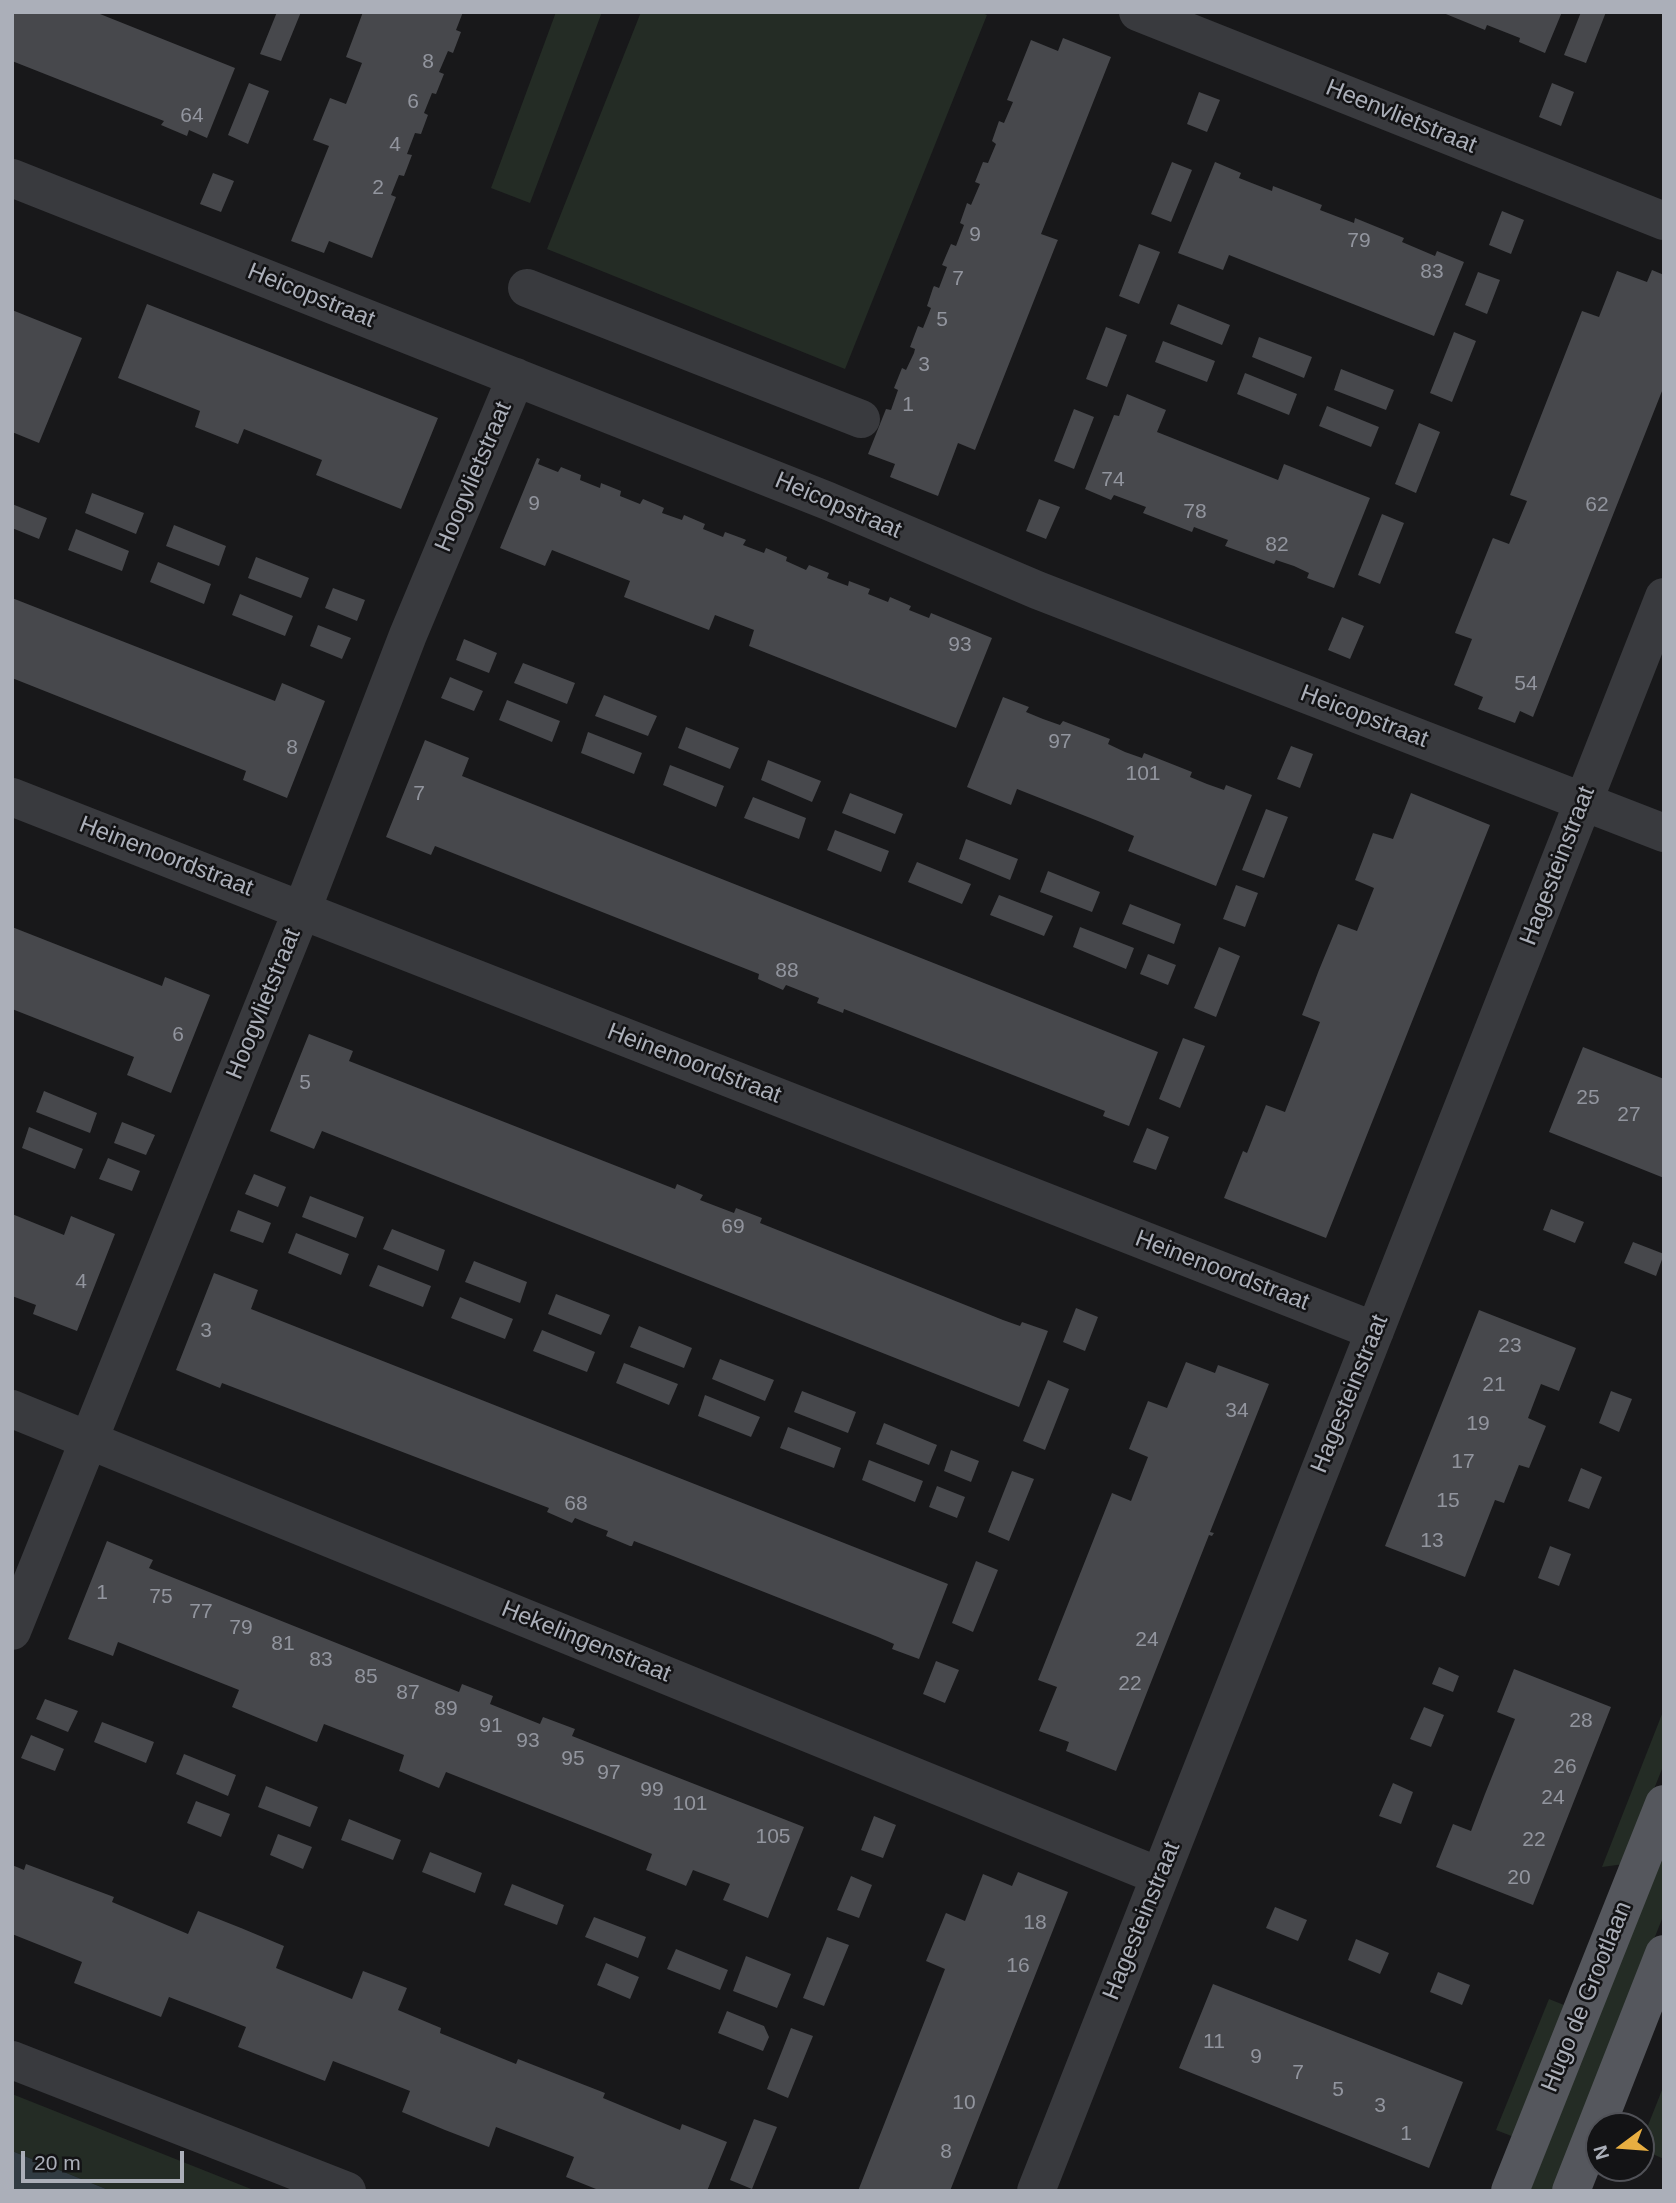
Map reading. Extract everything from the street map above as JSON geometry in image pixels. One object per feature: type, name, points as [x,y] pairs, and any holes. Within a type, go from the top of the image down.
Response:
[{"type":"main road","name":"Hugo de Grootlaan","points":[[1510,2191],[1664,1804]]},
{"type":"main road","points":[[1570,2191],[1664,1954]]},
{"type":"street","name":"Heenvlietstraat","points":[[1138,12],[1664,221]]},
{"type":"street","name":"Heicopstraat","points":[[12,178],[828,501],[1037,590],[1664,833]]},
{"type":"street","points":[[527,288],[861,419]]},
{"type":"street","name":"Hoogvlietstraat","points":[[12,1631],[302,910],[408,635],[516,377]]},
{"type":"street","name":"Hagesteinstraat","points":[[1036,2191],[1664,597]]},
{"type":"street","name":"Heinenoordstraat","points":[[12,797],[1375,1331]]},
{"type":"street","name":"Hekelingenstraat","points":[[12,1409],[1159,1876]]},
{"type":"street","points":[[12,2060],[347,2191]]},
{"type":"shaded area","points":[[556,12],[602,12],[530,203],[491,188]]},
{"type":"shaded area","points":[[641,12],[980,12],[987,15],[845,369],[547,249]]},
{"type":"shaded area","points":[[1664,1709],[1664,1764],[1624,1864],[1602,1867]]},
{"type":"shaded area","points":[[1664,1851],[1664,1914],[1554,2191],[1530,2191]]},
{"type":"shaded area","points":[[1549,1999],[1569,2007],[1514,2137],[1496,2130]]},
{"type":"shaded area","points":[[1664,2085],[1664,2159],[1655,2155],[1653,2112]]},
{"type":"shaded area","points":[[12,2094],[256,2191],[111,2191],[12,2151]]},
{"type":"shaded area","points":[[12,2151],[111,2191],[12,2191]]},
{"type":"building","points":[[12,12],[95,12],[235,68],[207,138],[189,130],[187,136],[161,125],[164,121],[12,61]]},
{"type":"building","points":[[277,12],[301,12],[281,61],[260,54]]},
{"type":"building","points":[[363,12],[463,12],[456,30],[461,32],[453,53],[448,51],[439,72],[444,74],[424,113],[428,115],[421,134],[415,133],[407,154],[412,155],[404,176],[399,175],[391,195],[396,197],[372,258],[329,241],[324,253],[291,241],[329,146],[313,140],[330,98],[346,104],[362,63],[346,57]]},
{"type":"building","points":[[1441,12],[1562,12],[1545,53],[1519,42],[1520,38],[1487,25],[1485,30]]},
{"type":"building","points":[[1581,12],[1606,12],[1586,63],[1564,55]]},
{"type":"building","points":[[1063,38],[1111,57],[1041,234],[1058,240],[975,450],[958,443],[938,496],[890,477],[895,464],[868,454],[886,409],[891,410],[898,390],[894,388],[902,368],[906,370],[914,353],[915,349],[910,347],[918,326],[923,328],[931,308],[927,306],[933,288],[939,288],[947,267],[942,265],[951,244],[956,246],[964,225],[960,223],[967,203],[971,205],[980,184],[975,182],[983,162],[988,163],[996,144],[992,141],[999,121],[1004,123],[1013,102],[1007,100],[1031,40],[1058,51]]},
{"type":"building","points":[[249,83],[269,91],[248,144],[228,135]]},
{"type":"building","points":[[1552,83],[1574,92],[1561,126],[1539,117]]},
{"type":"building","points":[[1199,92],[1220,100],[1207,132],[1187,124]]},
{"type":"building","points":[[1172,162],[1192,170],[1171,222],[1151,214]]},
{"type":"building","points":[[1215,162],[1241,173],[1239,178],[1272,191],[1273,186],[1322,205],[1320,210],[1354,223],[1355,218],[1404,238],[1402,242],[1435,256],[1437,251],[1464,262],[1434,336],[1229,255],[1223,270],[1178,253]]},
{"type":"building","points":[[213,173],[234,181],[221,212],[200,204]]},
{"type":"building","points":[[1502,211],[1524,220],[1511,254],[1489,245]]},
{"type":"building","points":[[1139,244],[1160,252],[1139,304],[1119,296]]},
{"type":"building","points":[[1652,270],[1664,275],[1664,386],[1533,717],[1520,711],[1515,723],[1478,709],[1483,697],[1454,685],[1472,639],[1455,633],[1493,538],[1509,544],[1527,501],[1510,495],[1582,311],[1599,317],[1617,271],[1647,282]]},
{"type":"building","points":[[1478,272],[1500,280],[1487,314],[1465,305]]},
{"type":"building","points":[[147,304],[438,418],[401,509],[316,475],[322,460],[244,429],[238,444],[195,427],[200,411],[118,378]]},
{"type":"building","points":[[1178,304],[1230,325],[1222,345],[1170,324]]},
{"type":"building","points":[[12,310],[82,338],[39,443],[12,432]]},
{"type":"building","points":[[1106,327],[1127,335],[1107,387],[1086,379]]},
{"type":"building","points":[[1454,332],[1476,341],[1452,402],[1430,393]]},
{"type":"building","points":[[1259,337],[1312,357],[1304,378],[1252,357]]},
{"type":"building","points":[[1163,341],[1215,361],[1207,382],[1155,362]]},
{"type":"building","points":[[1341,369],[1394,390],[1386,410],[1334,390]]},
{"type":"building","points":[[1245,373],[1297,394],[1289,415],[1237,394]]},
{"type":"building","points":[[1127,394],[1166,410],[1157,432],[1278,480],[1284,464],[1370,498],[1334,588],[1307,578],[1309,573],[1294,566],[1276,560],[1274,564],[1225,546],[1228,540],[1194,527],[1192,532],[1143,513],[1146,507],[1114,495],[1111,500],[1085,489],[1114,415],[1119,416]]},
{"type":"building","points":[[1327,406],[1379,427],[1371,447],[1319,426]]},
{"type":"building","points":[[1074,409],[1094,417],[1074,469],[1054,461]]},
{"type":"building","points":[[1419,423],[1440,432],[1416,493],[1395,484]]},
{"type":"building","points":[[537,458],[540,459],[538,464],[558,472],[561,467],[581,475],[580,480],[600,488],[601,483],[621,491],[620,496],[640,504],[643,499],[662,507],[662,513],[682,520],[684,515],[705,524],[703,529],[723,537],[725,532],[746,540],[743,545],[764,553],[766,548],[787,557],[786,561],[806,570],[809,565],[829,573],[827,578],[848,586],[849,581],[870,589],[868,594],[888,602],[890,597],[911,606],[909,610],[929,618],[931,613],[992,638],[956,728],[749,646],[754,630],[715,615],[709,630],[624,597],[630,581],[552,550],[545,566],[500,548]]},
{"type":"building","points":[[92,493],[144,513],[136,534],[85,513]]},
{"type":"building","points":[[1039,499],[1060,507],[1046,539],[1026,531]]},
{"type":"building","points":[[12,504],[47,518],[39,539],[12,528]]},
{"type":"building","points":[[1382,514],[1404,523],[1380,584],[1358,575]]},
{"type":"building","points":[[174,525],[226,546],[219,566],[166,546]]},
{"type":"building","points":[[76,529],[129,551],[122,571],[68,550]]},
{"type":"building","points":[[256,557],[309,578],[301,598],[248,578]]},
{"type":"building","points":[[158,562],[211,584],[204,604],[150,582]]},
{"type":"building","points":[[333,588],[365,600],[357,621],[325,608]]},
{"type":"building","points":[[240,594],[293,616],[285,636],[232,615]]},
{"type":"building","points":[[12,598],[275,701],[282,683],[325,701],[287,798],[243,780],[246,771],[12,678]]},
{"type":"building","points":[[1342,617],[1364,626],[1350,659],[1328,650]]},
{"type":"building","points":[[318,625],[351,638],[342,659],[310,646]]},
{"type":"building","points":[[464,639],[497,653],[489,673],[456,660]]},
{"type":"building","points":[[523,663],[575,683],[567,704],[514,683]]},
{"type":"building","points":[[450,677],[483,691],[474,711],[441,698]]},
{"type":"building","points":[[604,695],[657,716],[648,736],[595,716]]},
{"type":"building","points":[[1003,697],[1029,707],[1026,712],[1043,719],[1060,725],[1063,721],[1110,739],[1108,744],[1125,752],[1142,758],[1144,753],[1192,772],[1190,777],[1207,784],[1224,790],[1226,785],[1252,795],[1216,886],[1128,851],[1134,836],[1098,821],[1017,789],[1011,805],[967,787]]},
{"type":"building","points":[[507,700],[560,721],[552,742],[499,720]]},
{"type":"building","points":[[686,727],[739,748],[730,769],[678,748]]},
{"type":"building","points":[[588,732],[642,753],[634,774],[581,753]]},
{"type":"building","points":[[425,740],[469,758],[462,776],[1158,1052],[1129,1126],[1103,1116],[1105,1111],[844,1009],[843,1013],[817,1003],[819,998],[786,985],[783,990],[758,979],[759,974],[435,846],[431,855],[386,837]]},
{"type":"building","points":[[1291,746],[1313,754],[1300,788],[1277,779]]},
{"type":"building","points":[[768,760],[821,781],[812,802],[761,780]]},
{"type":"building","points":[[670,765],[724,786],[716,807],[663,785]]},
{"type":"building","points":[[850,793],[903,814],[895,834],[842,813]]},
{"type":"building","points":[[1411,793],[1490,825],[1326,1238],[1224,1198],[1243,1151],[1247,1153],[1266,1105],[1285,1112],[1320,1022],[1302,1015],[1319,970],[1338,924],[1357,931],[1374,888],[1355,880],[1373,833],[1393,839]]},
{"type":"building","points":[[753,797],[806,818],[799,839],[744,818]]},
{"type":"building","points":[[1266,809],[1288,817],[1264,878],[1242,870]]},
{"type":"building","points":[[835,830],[889,851],[881,872],[827,850]]},
{"type":"building","points":[[966,839],[1018,859],[1010,880],[959,859]]},
{"type":"building","points":[[917,862],[971,884],[962,904],[908,882]]},
{"type":"building","points":[[1048,871],[1100,892],[1092,912],[1040,892]]},
{"type":"building","points":[[1236,885],[1258,893],[1245,927],[1223,919]]},
{"type":"building","points":[[999,895],[1053,916],[1044,936],[990,915]]},
{"type":"building","points":[[1130,904],[1181,924],[1174,944],[1122,924]]},
{"type":"building","points":[[12,927],[162,986],[165,977],[210,995],[171,1093],[127,1075],[134,1057],[12,1009]]},
{"type":"building","points":[[1080,927],[1134,948],[1126,969],[1073,947]]},
{"type":"building","points":[[1219,947],[1240,956],[1216,1017],[1194,1008]]},
{"type":"building","points":[[1148,954],[1176,965],[1168,985],[1140,974]]},
{"type":"building","points":[[309,1034],[353,1051],[349,1061],[675,1189],[677,1184],[703,1195],[700,1200],[734,1213],[736,1208],[762,1218],[760,1223],[1003,1320],[1020,1326],[1022,1322],[1048,1331],[1019,1407],[322,1131],[314,1149],[270,1131]]},
{"type":"building","points":[[1183,1038],[1205,1046],[1180,1108],[1159,1099]]},
{"type":"building","points":[[1583,1047],[1664,1079],[1664,1178],[1549,1132]]},
{"type":"building","points":[[44,1091],[97,1113],[90,1133],[36,1112]]},
{"type":"building","points":[[122,1122],[155,1135],[146,1155],[114,1143]]},
{"type":"building","points":[[29,1127],[83,1149],[75,1169],[22,1148]]},
{"type":"building","points":[[1147,1128],[1169,1137],[1156,1170],[1133,1162]]},
{"type":"building","points":[[108,1158],[140,1171],[132,1191],[99,1179]]},
{"type":"building","points":[[254,1174],[286,1187],[278,1207],[245,1194]]},
{"type":"building","points":[[310,1196],[364,1217],[356,1238],[302,1217]]},
{"type":"building","points":[[1551,1209],[1584,1222],[1575,1243],[1543,1230]]},
{"type":"building","points":[[238,1210],[271,1223],[263,1243],[230,1231]]},
{"type":"building","points":[[12,1214],[64,1235],[71,1216],[115,1234],[77,1331],[33,1314],[36,1305],[12,1296]]},
{"type":"building","points":[[392,1229],[445,1250],[438,1271],[383,1249]]},
{"type":"building","points":[[296,1233],[349,1254],[341,1275],[288,1253]]},
{"type":"building","points":[[1633,1242],[1664,1254],[1656,1276],[1624,1263]]},
{"type":"building","points":[[474,1261],[527,1282],[520,1303],[465,1282]]},
{"type":"building","points":[[378,1265],[431,1286],[423,1307],[369,1286]]},
{"type":"building","points":[[214,1273],[258,1290],[251,1309],[948,1584],[919,1659],[892,1649],[894,1644],[878,1637],[673,1556],[634,1541],[630,1546],[606,1536],[608,1531],[575,1518],[572,1523],[547,1512],[549,1508],[222,1383],[220,1388],[176,1370]]},
{"type":"building","points":[[556,1294],[610,1315],[601,1335],[548,1314]]},
{"type":"building","points":[[460,1297],[513,1319],[505,1339],[451,1318]]},
{"type":"building","points":[[1076,1308],[1098,1317],[1085,1351],[1063,1342]]},
{"type":"building","points":[[1479,1310],[1576,1348],[1559,1391],[1541,1384],[1528,1418],[1546,1426],[1529,1468],[1519,1465],[1504,1503],[1495,1500],[1465,1577],[1385,1546]]},
{"type":"building","points":[[639,1326],[692,1348],[684,1368],[630,1347]]},
{"type":"building","points":[[542,1330],[595,1352],[587,1372],[533,1351]]},
{"type":"building","points":[[720,1359],[774,1380],[765,1401],[712,1379]]},
{"type":"building","points":[[1186,1362],[1215,1373],[1218,1365],[1269,1384],[1210,1532],[1214,1533],[1209,1535],[1116,1771],[1066,1751],[1069,1742],[1039,1731],[1057,1687],[1038,1680],[1112,1493],[1131,1501],[1148,1457],[1129,1449],[1148,1401],[1167,1408]]},
{"type":"building","points":[[624,1363],[678,1384],[669,1405],[616,1383]]},
{"type":"building","points":[[1048,1380],[1069,1389],[1045,1450],[1023,1441]]},
{"type":"building","points":[[802,1391],[856,1412],[848,1433],[794,1412]]},
{"type":"building","points":[[1611,1391],[1632,1399],[1619,1432],[1599,1423]]},
{"type":"building","points":[[705,1395],[760,1417],[751,1437],[698,1416]]},
{"type":"building","points":[[884,1423],[937,1445],[929,1465],[876,1444]]},
{"type":"building","points":[[788,1427],[841,1448],[834,1468],[780,1448]]},
{"type":"building","points":[[951,1450],[979,1461],[971,1482],[944,1471]]},
{"type":"building","points":[[869,1460],[923,1481],[915,1502],[862,1480]]},
{"type":"building","points":[[1581,1468],[1602,1477],[1589,1509],[1568,1501]]},
{"type":"building","points":[[1012,1471],[1034,1479],[1009,1541],[988,1532]]},
{"type":"building","points":[[937,1486],[965,1497],[957,1518],[929,1507]]},
{"type":"building","points":[[107,1541],[153,1560],[149,1568],[459,1692],[462,1684],[493,1696],[490,1704],[540,1724],[543,1717],[575,1729],[572,1736],[804,1827],[768,1918],[723,1900],[730,1884],[693,1870],[686,1886],[646,1870],[652,1854],[608,1836],[446,1772],[439,1788],[399,1771],[404,1755],[324,1724],[317,1742],[314,1741],[232,1707],[239,1690],[118,1642],[113,1656],[68,1639]]},
{"type":"building","points":[[1550,1546],[1571,1554],[1559,1586],[1538,1578]]},
{"type":"building","points":[[976,1561],[998,1570],[973,1632],[952,1623]]},
{"type":"building","points":[[936,1661],[959,1670],[945,1703],[923,1694]]},
{"type":"building","points":[[1439,1667],[1459,1676],[1453,1692],[1432,1684]]},
{"type":"building","points":[[1514,1669],[1611,1707],[1533,1905],[1436,1867],[1453,1824],[1471,1831],[1515,1719],[1497,1712]]},
{"type":"building","points":[[45,1699],[78,1711],[68,1732],[36,1719]]},
{"type":"building","points":[[1424,1707],[1444,1715],[1431,1747],[1410,1739]]},
{"type":"building","points":[[102,1722],[154,1742],[146,1763],[94,1742]]},
{"type":"building","points":[[31,1735],[64,1749],[55,1771],[21,1758]]},
{"type":"building","points":[[184,1754],[236,1775],[228,1796],[176,1774]]},
{"type":"building","points":[[1393,1783],[1413,1792],[1401,1824],[1379,1816]]},
{"type":"building","points":[[266,1786],[318,1807],[310,1827],[258,1807]]},
{"type":"building","points":[[196,1801],[230,1814],[221,1837],[187,1823]]},
{"type":"building","points":[[874,1816],[896,1825],[883,1858],[861,1850]]},
{"type":"building","points":[[349,1819],[401,1840],[393,1860],[341,1840]]},
{"type":"building","points":[[278,1834],[312,1847],[303,1869],[270,1855]]},
{"type":"building","points":[[430,1852],[482,1873],[475,1893],[422,1872]]},
{"type":"building","points":[[26,1864],[114,1897],[112,1902],[188,1934],[198,1911],[241,1928],[284,1946],[276,1968],[352,1999],[363,1971],[407,1988],[398,2010],[441,2028],[440,2033],[516,2064],[518,2059],[605,2093],[603,2098],[680,2130],[682,2124],[727,2142],[707,2191],[601,2191],[566,2177],[574,2157],[496,2127],[489,2147],[402,2112],[410,2091],[372,2076],[333,2061],[325,2081],[238,2047],[246,2027],[208,2012],[169,1997],[161,2017],[74,1983],[82,1962],[12,1934],[12,1865],[24,1870]]},
{"type":"building","points":[[1018,1872],[1068,1892],[950,2191],[858,2191],[945,1969],[926,1961],[946,1913],[965,1921],[983,1874],[1012,1886]]},
{"type":"building","points":[[851,1876],[872,1885],[859,1918],[837,1910]]},
{"type":"building","points":[[512,1884],[564,1905],[557,1925],[504,1905]]},
{"type":"building","points":[[1275,1907],[1307,1920],[1298,1941],[1266,1928]]},
{"type":"building","points":[[594,1917],[646,1937],[638,1958],[585,1937]]},
{"type":"building","points":[[827,1937],[849,1945],[824,2006],[803,1998]]},
{"type":"building","points":[[1356,1939],[1389,1953],[1380,1974],[1348,1960]]},
{"type":"building","points":[[676,1949],[728,1970],[720,1990],[667,1969]]},
{"type":"building","points":[[746,1956],[791,1974],[777,2008],[733,1991]]},
{"type":"building","points":[[606,1963],[639,1977],[630,1999],[597,1985]]},
{"type":"building","points":[[1438,1972],[1470,1985],[1462,2005],[1430,1992]]},
{"type":"building","points":[[1213,1984],[1463,2082],[1429,2168],[1179,2068]]},
{"type":"building","points":[[727,2011],[764,2026],[769,2037],[763,2051],[718,2033]]},
{"type":"building","points":[[791,2028],[813,2036],[788,2098],[767,2089]]},
{"type":"building","points":[[754,2119],[777,2127],[752,2189],[730,2180]]}]
